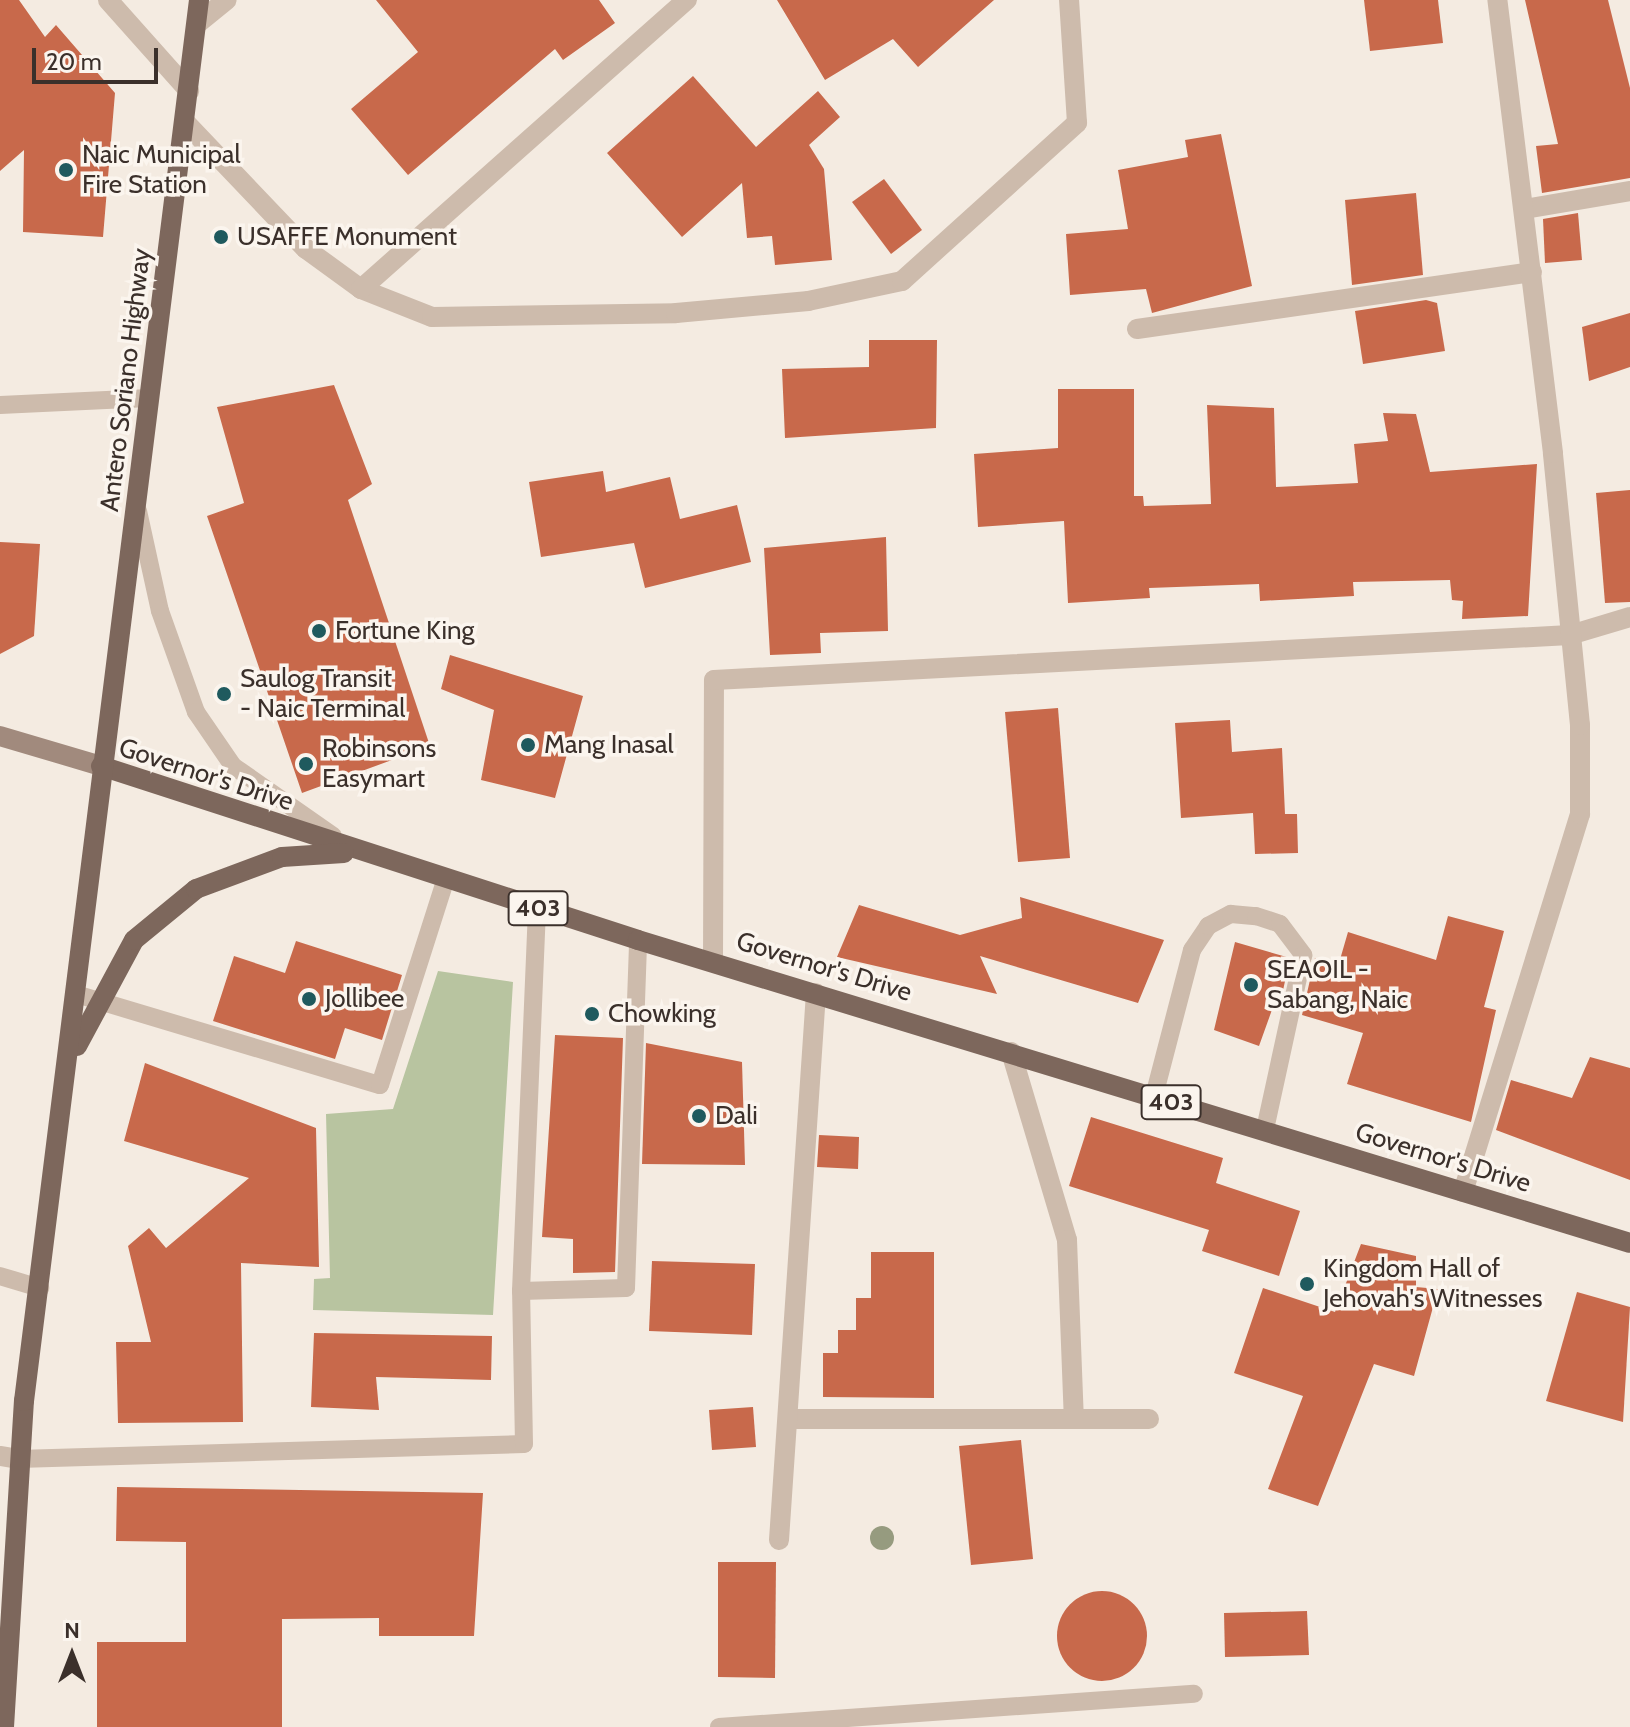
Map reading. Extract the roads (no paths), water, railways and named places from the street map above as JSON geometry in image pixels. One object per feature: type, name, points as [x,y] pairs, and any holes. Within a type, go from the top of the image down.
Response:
[{"type":"main road","name":"Antero Soriano Highway","points":[[101,766],[199,0]]},
{"type":"main road","name":"403","points":[[0,736],[101,766]]},
{"type":"main road","name":"Governor's Drive","points":[[4,1727],[9,1458],[40,1288],[67,1076],[86,997],[101,766],[638,940],[713,960],[1630,1243]]},
{"type":"main road","points":[[86,997],[134,940],[196,889],[282,857],[363,853]]},
{"type":"street","points":[[108,0],[189,91]]},
{"type":"street","points":[[197,24],[227,0]]},
{"type":"street","points":[[361,289],[687,0]]},
{"type":"street","points":[[185,122],[306,249],[361,289],[432,317],[676,313],[808,301],[902,281],[1077,123],[1069,0]]},
{"type":"street","points":[[1463,1192],[1580,814],[1570,635],[1525,209],[1497,0]]},
{"type":"street","points":[[1525,209],[1630,191]]},
{"type":"street","points":[[1137,329],[1532,272]]},
{"type":"street","points":[[713,960],[714,680],[1570,635],[1630,617]]},
{"type":"street","points":[[779,1540],[816,993]]},
{"type":"street","points":[[1011,1052],[1048,1156],[1067,1240],[1074,1419]]},
{"type":"street","points":[[788,1419],[1149,1419]]},
{"type":"lane","points":[[0,405],[149,398]]},
{"type":"lane","points":[[137,503],[172,652],[214,742],[263,792],[363,853]]},
{"type":"lane","points":[[86,997],[380,1085],[446,878]]},
{"type":"lane","points":[[9,1458],[524,1444],[521,1291],[537,907]]},
{"type":"lane","points":[[1154,1096],[1192,950],[1208,926],[1231,914],[1256,916],[1280,924],[1303,955],[1265,1130]]},
{"type":"lane","points":[[521,1291],[626,1288],[638,940]]},
{"type":"lane","points":[[0,1276],[40,1288]]},
{"type":"lane","points":[[719,1727],[1194,1694]]},
{"type":"place","name":"Naic Municipal Fire Station","points":[[66,170]]},
{"type":"place","name":"USAFFE Monument","points":[[221,237]]},
{"type":"place","name":"Fortune King","points":[[319,631]]},
{"type":"place","name":"Saulog Transit - Naic Terminal","points":[[224,694]]},
{"type":"place","name":"Mang Inasal","points":[[528,745]]},
{"type":"place","name":"Robinsons Easymart","points":[[306,764]]},
{"type":"place","name":"SEAOIL - Sabang, Naic","points":[[1251,985]]},
{"type":"place","name":"Jollibee","points":[[309,999]]},
{"type":"place","name":"Chowking","points":[[592,1014]]},
{"type":"place","name":"Dali","points":[[699,1116]]},
{"type":"place","name":"Kingdom Hall of Jehovah's Witnesses","points":[[1307,1284]]}]
